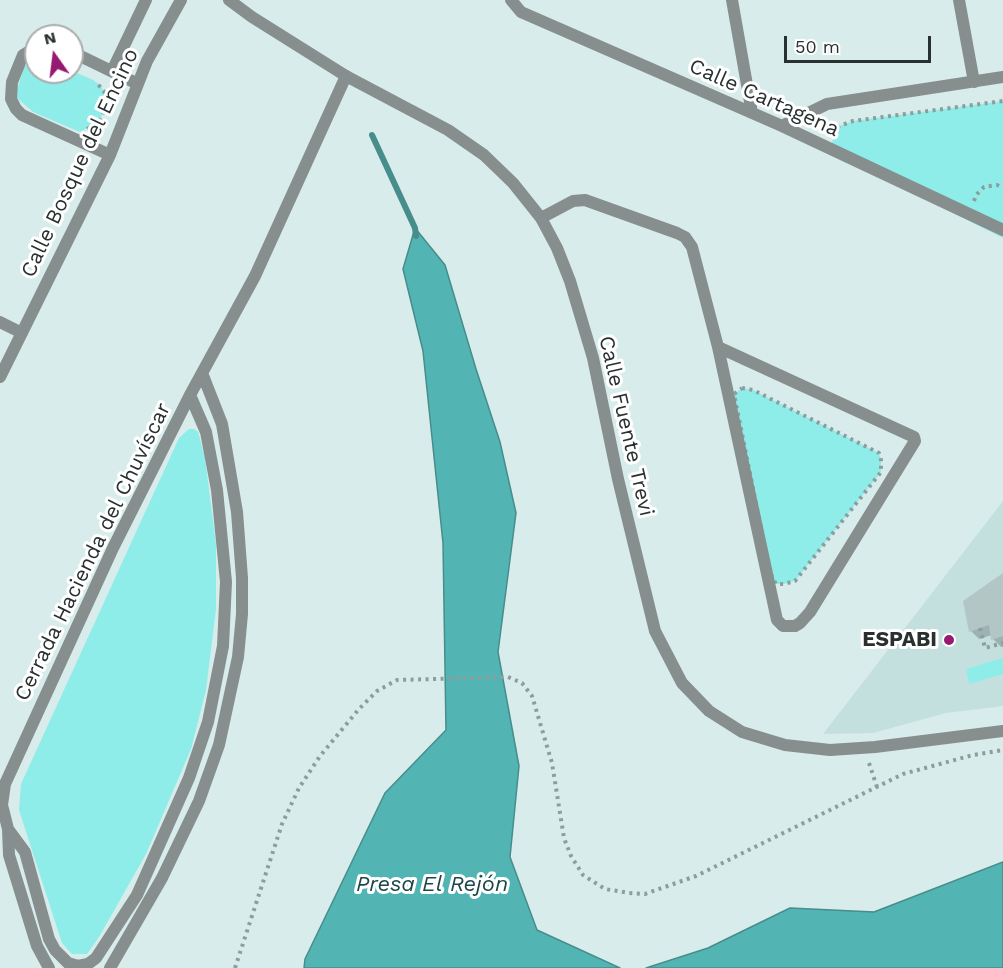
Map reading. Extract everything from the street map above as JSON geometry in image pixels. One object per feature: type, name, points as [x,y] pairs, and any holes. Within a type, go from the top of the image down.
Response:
[{"type":"street","name":"Calle Bosque del Encino","points":[[112,71],[146,0]]},
{"type":"street","name":"Calle Bosque del Encino","points":[[0,377],[110,155],[147,61],[181,0]]},
{"type":"street","name":"Calle Fuente Trevi","points":[[229,0],[346,76],[448,130],[484,155],[513,183],[541,218],[557,248],[570,281],[593,358],[655,631],[682,683],[709,711],[742,732],[786,745],[830,750],[1003,731]]},
{"type":"street","name":"Calle Cartagena","points":[[511,0],[521,12],[782,126],[1003,230]]},
{"type":"street","points":[[732,0],[752,113]]},
{"type":"street","points":[[959,0],[974,82]]},
{"type":"street","points":[[24,54],[12,82],[11,99],[16,109],[22,115],[110,155]]},
{"type":"street","points":[[84,58],[138,84]]},
{"type":"street","name":"Cerrada Hacienda del Chuvíscar","points":[[49,968],[37,946],[9,855],[8,829],[2,805],[5,784],[113,548],[190,395],[255,276],[346,76]]},
{"type":"street","points":[[782,126],[827,104],[1003,77]]},
{"type":"street","points":[[541,218],[580,199],[616,210],[685,237],[694,255],[718,347],[777,620],[783,626],[790,627],[800,623],[810,612],[915,438],[718,347]]},
{"type":"street","points":[[0,322],[22,333]]},
{"type":"street","points":[[110,968],[162,878],[199,801],[219,745],[238,657],[242,614],[242,578],[237,512],[222,424],[202,373]]},
{"type":"street","name":"Cerrada Hacienda del Chuvíscar","points":[[8,829],[25,852],[49,939],[55,950],[68,963],[78,966],[87,964],[96,958],[136,895],[189,778],[208,722],[223,646],[226,582],[217,490],[206,432],[190,395]]},
{"type":"path","points":[[80,132],[99,122],[107,104],[106,94],[93,80]]},
{"type":"path","points":[[839,126],[853,121],[1003,101]]},
{"type":"path","points":[[742,388],[753,390],[879,453],[882,471],[795,581],[776,584],[770,573],[734,394],[742,388]]},
{"type":"path","points":[[980,628],[985,648],[1003,643]]},
{"type":"path","points":[[235,968],[282,824],[299,788],[320,756],[359,709],[377,691],[397,680],[508,677],[522,683],[532,696],[552,763],[564,838],[571,856],[583,875],[604,889],[645,894],[696,876],[903,774],[973,755],[1003,750]]},
{"type":"path","points":[[864,748],[877,787]]},
{"type":"shaded area","points":[[24,67],[24,84],[84,84],[84,76],[93,80],[106,94],[107,104],[99,122],[80,132],[33,112],[15,96]]},
{"type":"shaded area","points":[[1003,101],[1003,238],[837,155],[832,142],[839,126],[853,121]]},
{"type":"shaded area","points":[[742,388],[753,390],[879,453],[881,460],[881,472],[795,581],[784,584],[776,584],[770,573],[734,394]]},
{"type":"shaded area","points":[[189,429],[198,432],[205,458],[216,544],[216,609],[206,690],[191,749],[146,854],[87,954],[72,954],[62,943],[19,810],[21,784],[179,438]]},
{"type":"shaded area","name":"ESPABI","points":[[1003,501],[1003,706],[946,713],[873,733],[823,734]]},
{"type":"shaded area","points":[[1003,658],[1003,674],[969,684],[966,669]]},
{"type":"water","name":"Presa El Rejón","points":[[415,228],[445,265],[500,442],[516,513],[498,652],[519,766],[510,857],[537,930],[620,968],[304,968],[305,959],[385,793],[446,730],[443,543],[423,351],[403,269]]},
{"type":"water","points":[[1003,862],[1003,968],[646,968],[708,948],[790,908],[874,912]]},
{"type":"building","points":[[1003,573],[1003,636],[991,640],[989,625],[969,632],[963,601]]},
{"type":"waterway","points":[[372,135],[415,228],[416,236]]},
{"type":"place","name":"ESPABI","points":[[949,640]]}]
